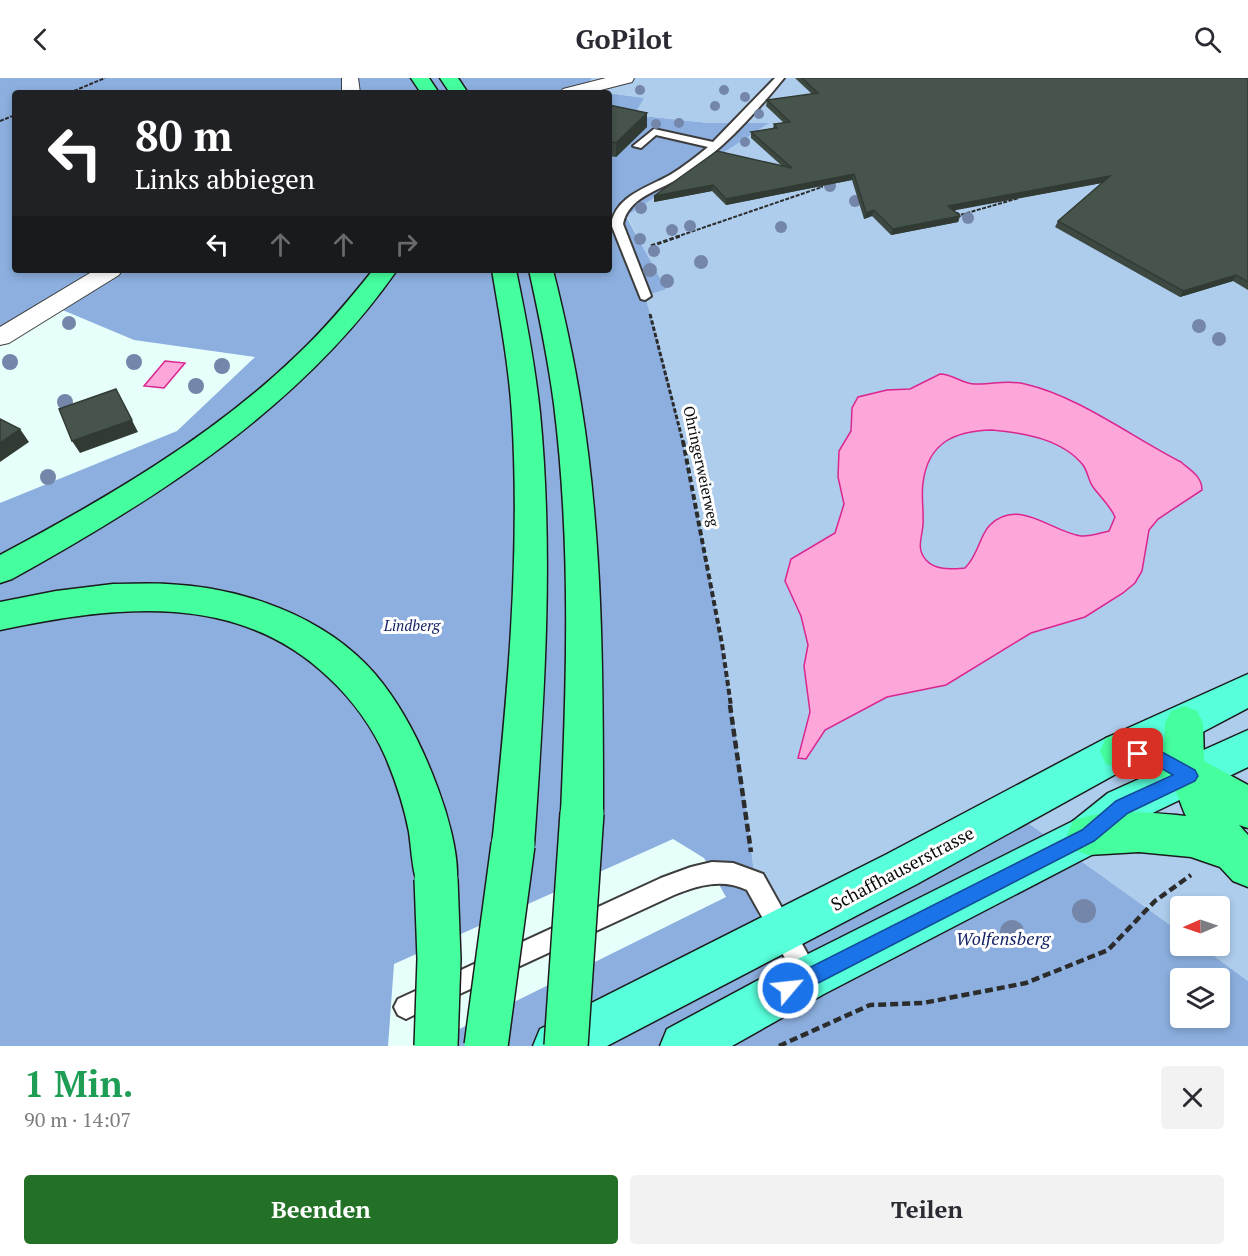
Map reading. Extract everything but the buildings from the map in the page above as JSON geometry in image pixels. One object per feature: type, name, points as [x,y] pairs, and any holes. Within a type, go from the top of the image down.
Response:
[{"type":"highway","points":[[0,570],[121,500],[183,459],[247,412],[294,373],[338,330],[383,273]]},
{"type":"highway","points":[[486,1046],[513,845],[530,630],[531,497],[524,395],[519,350],[505,273]]},
{"type":"highway","points":[[542,273],[564,380],[578,495],[585,629],[582,813],[566,1046]]},
{"type":"highway","points":[[0,616],[90,599],[125,596],[166,596],[208,600],[276,621],[316,643],[348,670],[377,704],[390,725],[414,776],[429,828],[436,879],[439,992],[436,1046]]},
{"type":"highway","points":[[1184,723],[1183,756],[1225,862]]},
{"type":"highway","points":[[1120,751],[1156,757],[1231,796],[1248,809]]},
{"type":"highway","points":[[1088,836],[1139,832],[1191,837],[1225,862]]},
{"type":"main road","name":"Schaffhauserstrasse","points":[[557,1046],[902,869],[1120,751],[1184,723],[1248,690]]},
{"type":"main road","points":[[684,1046],[808,978],[1088,836],[1122,807],[1248,748]]},
{"type":"street","points":[[580,90],[626,78]]},
{"type":"street","points":[[0,338],[106,273]]},
{"type":"lane","points":[[645,296],[617,224],[620,211],[633,200],[677,175],[717,146],[780,78]]},
{"type":"lane","points":[[638,146],[654,132],[717,146]]},
{"type":"lane","points":[[406,1007],[696,875],[712,872],[741,874],[755,882],[808,978]]},
{"type":"lane","points":[[477,1046],[485,971]]},
{"type":"path","points":[[76,90],[105,78]]},
{"type":"path","points":[[628,251],[822,186],[814,179]]},
{"type":"path","points":[[951,207],[960,215],[1028,195]]},
{"type":"path","name":"Ohringerweierweg","points":[[645,296],[681,432],[720,634],[755,882]]},
{"type":"path","points":[[779,1046],[870,1005],[923,1003],[1026,982],[1108,950],[1155,901],[1225,862]]},
{"type":"shaded area","points":[[592,78],[1248,78],[1248,981],[1214,956],[1230,956],[1230,896],[1170,896],[1170,925],[1010,810],[761,942],[739,749],[719,621],[681,431],[645,296],[665,288],[626,215],[768,123],[709,123],[634,115],[643,98],[612,93],[612,90],[600,90],[588,84]]},
{"type":"shaded area","points":[[165,361],[185,363],[164,388],[144,386]]},
{"type":"shaded area","points":[[940,374],[970,384],[1011,382],[1045,390],[1085,407],[1181,462],[1198,477],[1202,490],[1158,519],[1149,530],[1142,571],[1135,583],[1123,593],[1085,617],[1031,633],[946,685],[887,697],[825,730],[806,759],[798,758],[810,712],[804,666],[808,645],[801,616],[785,581],[791,559],[835,533],[844,504],[838,477],[839,451],[851,431],[852,408],[858,397],[887,390],[910,389]],"holes":[[[979,431],[1004,431],[1042,439],[1074,456],[1083,465],[1091,484],[1115,517],[1109,531],[1081,536],[1035,518],[1012,514],[1001,517],[986,529],[970,563],[965,568],[944,569],[930,564],[920,548],[923,525],[923,483],[931,458],[937,448],[955,436]]]},
{"type":"green space","name":"Lindberg","points":[[0,78],[592,78],[588,84],[601,90],[12,90],[12,273],[612,273],[612,93],[644,98],[634,115],[709,123],[769,123],[626,216],[666,289],[645,296],[669,381],[707,559],[729,686],[747,813],[761,941],[1010,810],[1170,925],[1170,956],[1214,956],[1248,981],[1248,1046],[425,1046],[726,897],[704,858],[673,839],[394,964],[388,1046],[0,1046],[0,503],[177,431],[255,357],[134,340],[53,306],[0,329]]},
{"type":"route","points":[[788,988],[1088,836],[1122,807],[1190,776],[1156,757],[1138,754]]},
{"type":"park label","name":"Wolfensberg","points":[[1003,938]]}]
